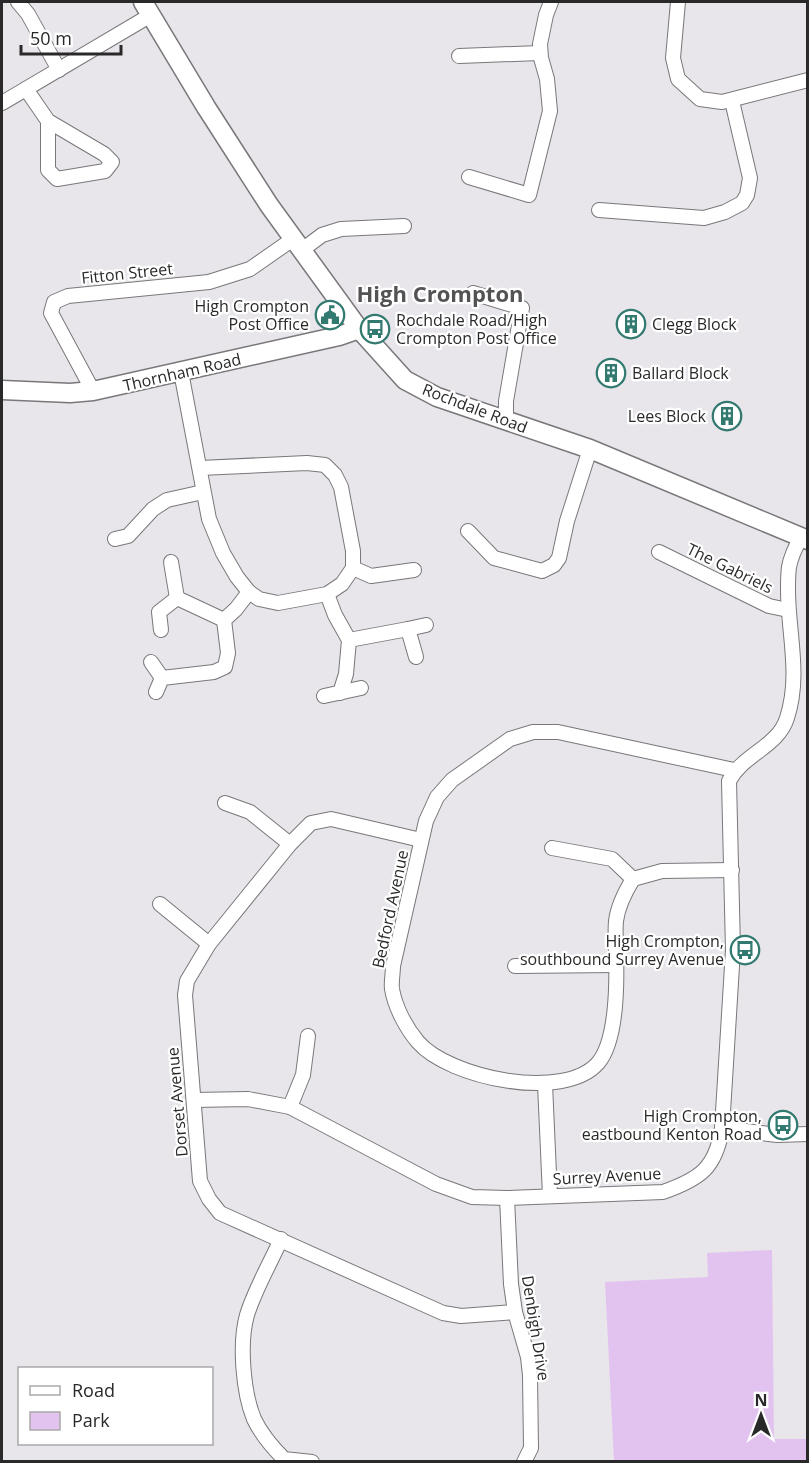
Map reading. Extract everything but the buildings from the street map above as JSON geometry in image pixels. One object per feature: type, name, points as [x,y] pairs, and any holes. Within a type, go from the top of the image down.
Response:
[{"type":"main road","name":"Rochdale Road","points":[[147,8],[213,117],[297,245],[359,329],[405,380],[437,397],[590,450],[804,538]]},
{"type":"main road","name":"Thornham Road","points":[[2,390],[70,393],[93,391],[339,336],[359,329]]},
{"type":"street","points":[[18,2],[28,14],[59,70]]},
{"type":"street","points":[[470,177],[529,195],[550,111],[540,44],[551,2]]},
{"type":"street","points":[[678,2],[673,58],[678,79],[700,99],[722,102],[807,80]]},
{"type":"street","points":[[2,103],[59,70],[147,8]]},
{"type":"street","points":[[459,56],[540,53]]},
{"type":"street","points":[[26,89],[48,121],[104,154],[112,162],[105,171],[57,179],[48,170],[48,121]]},
{"type":"street","points":[[599,210],[704,218],[725,212],[742,203],[747,195],[750,178],[732,100]]},
{"type":"street","points":[[297,245],[341,229],[404,226]]},
{"type":"street","name":"Fitton Street","points":[[93,391],[51,313],[54,302],[68,296],[209,282],[250,269],[297,245]]},
{"type":"street","points":[[473,293],[522,308],[506,401],[506,421]]},
{"type":"street","points":[[181,372],[209,519],[223,553],[237,577],[249,592],[259,599],[278,603],[327,594],[342,584],[353,568],[354,551],[341,487],[335,475],[325,465],[307,463],[200,468]]},
{"type":"street","points":[[468,531],[494,558],[542,571],[549,569],[559,558],[567,521],[590,450]]},
{"type":"street","points":[[115,539],[128,536],[153,509],[167,500],[203,492]]},
{"type":"street","points":[[734,770],[770,744],[787,720],[801,666],[788,610],[789,568],[794,551],[804,538]]},
{"type":"street","name":"The Gabriels","points":[[658,552],[769,606],[788,610]]},
{"type":"street","points":[[171,562],[177,598]]},
{"type":"street","points":[[353,568],[370,576],[414,570]]},
{"type":"street","points":[[224,620],[249,592]]},
{"type":"street","points":[[327,594],[335,615],[349,640],[346,674],[340,693]]},
{"type":"street","points":[[177,598],[224,620]]},
{"type":"street","points":[[161,630],[159,612],[177,598]]},
{"type":"street","points":[[162,678],[214,672],[225,667],[228,653],[224,620]]},
{"type":"street","points":[[349,640],[426,625]]},
{"type":"street","points":[[408,629],[416,657]]},
{"type":"street","points":[[151,662],[162,678]]},
{"type":"street","points":[[156,692],[162,678]]},
{"type":"street","points":[[324,696],[361,687]]},
{"type":"street","name":"Bedford Avenue","points":[[633,879],[623,897],[616,922],[612,1028],[608,1048],[597,1065],[575,1077],[544,1084],[509,1081],[477,1076],[444,1061],[418,1043],[401,1016],[392,990],[393,966],[426,821],[437,797],[452,780],[510,739],[533,732],[558,732],[734,770]]},
{"type":"street","name":"Surrey Avenue","points":[[194,1100],[248,1099],[290,1107],[436,1184],[472,1197],[507,1198],[663,1192],[688,1184],[707,1170],[720,1145],[722,1128],[733,950],[729,781],[734,770]]},
{"type":"street","points":[[225,803],[250,812],[290,844]]},
{"type":"street","name":"Dorset Avenue","points":[[421,840],[331,819],[311,823],[290,844],[209,944],[187,981],[185,995],[200,1181],[209,1199],[220,1213],[443,1313],[461,1316],[515,1312]]},
{"type":"street","points":[[552,848],[612,859],[633,879],[662,872],[732,870]]},
{"type":"street","points":[[160,904],[209,944]]},
{"type":"street","points":[[515,966],[616,965]]},
{"type":"street","points":[[290,1107],[303,1075],[308,1036]]},
{"type":"street","points":[[544,1084],[550,1196]]},
{"type":"street","points":[[722,1128],[777,1135],[807,1134]]},
{"type":"street","name":"Denbigh Drive","points":[[507,1198],[511,1284],[515,1312],[528,1357],[530,1375],[531,1448],[524,1461]]},
{"type":"street","points":[[281,1239],[247,1314],[243,1336],[246,1390],[255,1419],[269,1444],[284,1459],[312,1461]]},
{"type":"green space","points":[[772,1250],[774,1439],[807,1439],[807,1461],[614,1461],[605,1282],[708,1277],[707,1253]]},
{"type":"place","name":"High Crompton Post Office","points":[[330,315]]},
{"type":"place","name":"Clegg Block","points":[[631,324]]},
{"type":"place","name":"Rochdale Road/High Crompton Post Office","points":[[375,329]]},
{"type":"place","name":"Ballard Block","points":[[611,373]]},
{"type":"place","name":"Lees Block","points":[[727,416]]},
{"type":"place","name":"High Crompton, southbound Surrey Avenue","points":[[745,950]]},
{"type":"place","name":"High Crompton, eastbound Kenton Road","points":[[783,1125]]},
{"type":"district","name":"High Crompton","points":[[440,294]]}]
